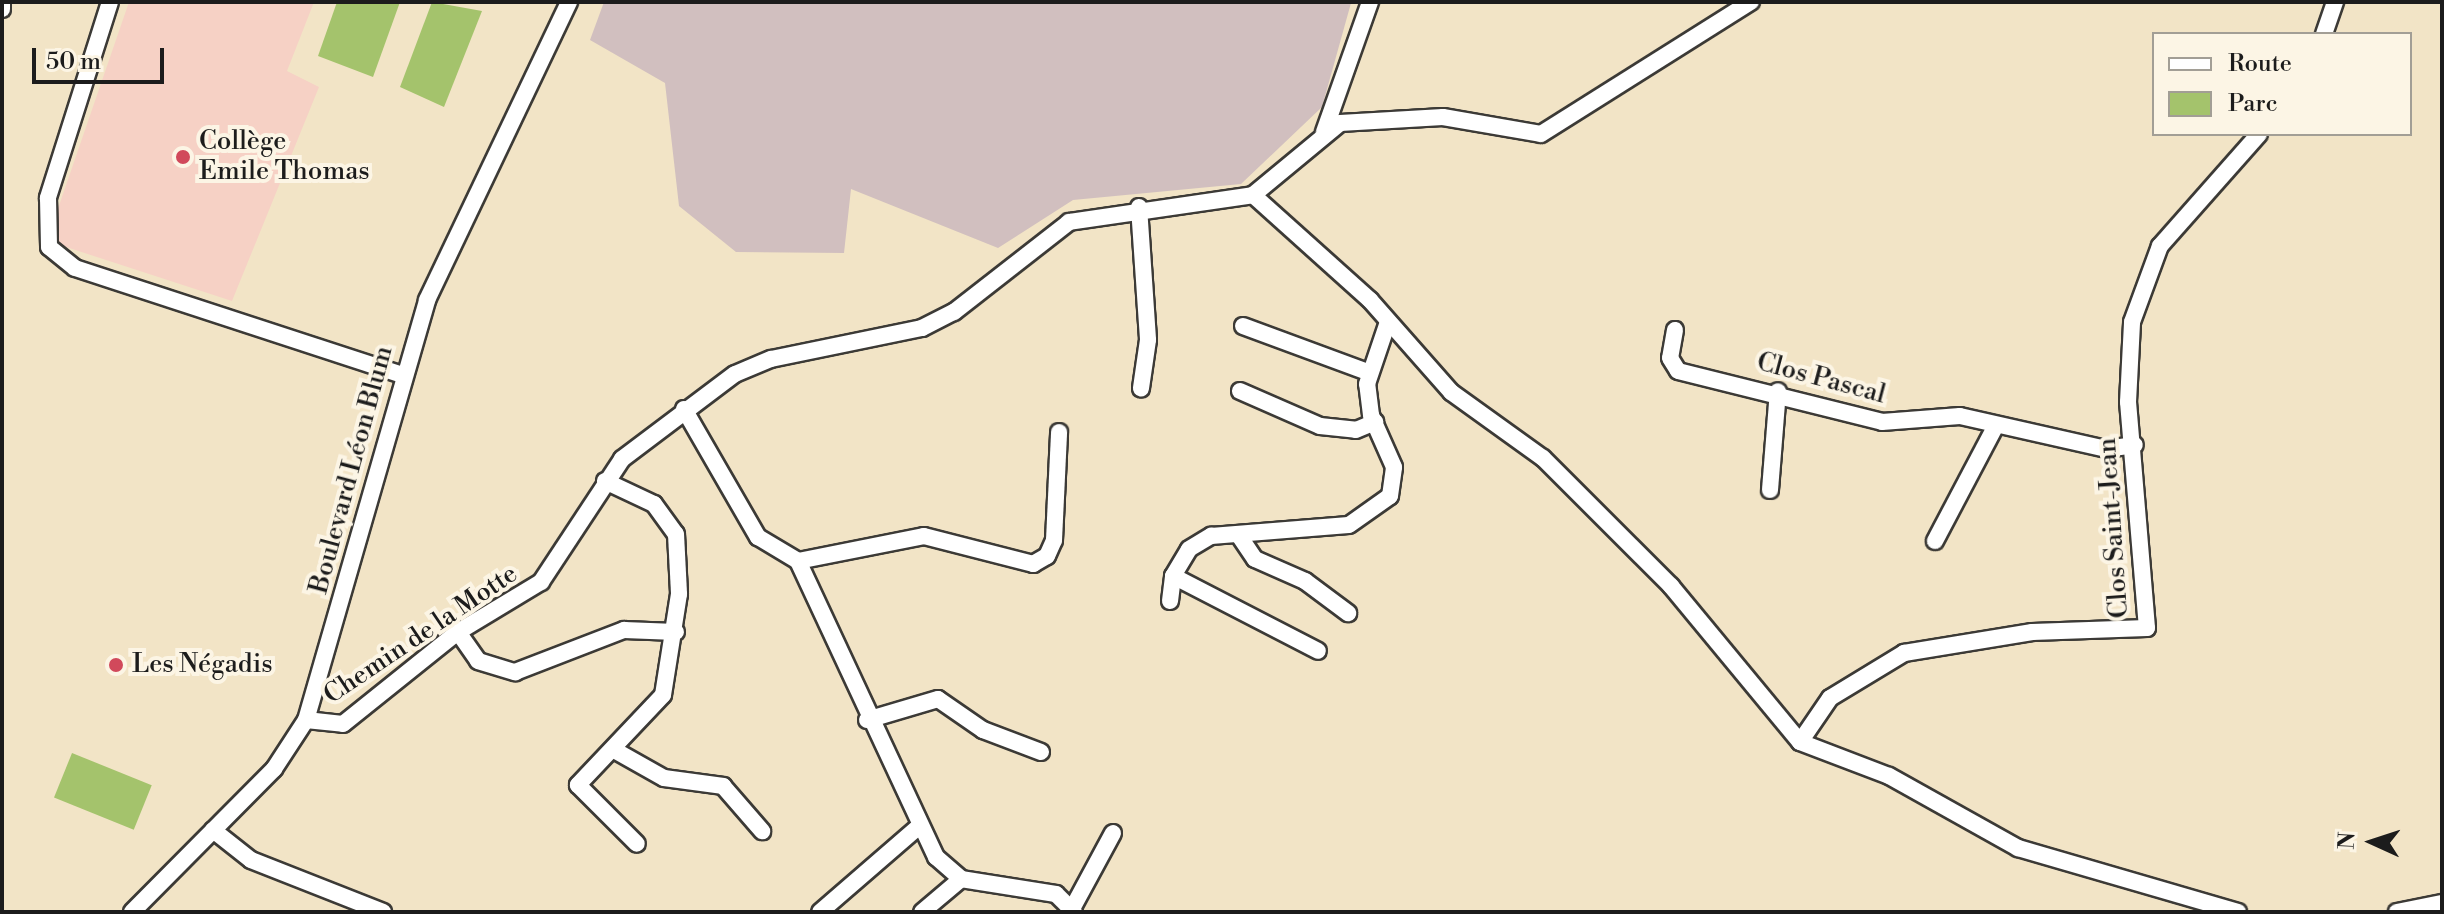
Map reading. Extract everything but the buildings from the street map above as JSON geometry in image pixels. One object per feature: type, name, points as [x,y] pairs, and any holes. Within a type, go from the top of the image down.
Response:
[{"type":"street","points":[[110,2],[48,198],[49,247],[75,268],[403,375]]},
{"type":"street","name":"Boulevard Léon Blum","points":[[132,912],[274,769],[306,720],[427,300],[569,2]]},
{"type":"street","points":[[1324,132],[1370,2]]},
{"type":"street","points":[[1751,2],[1541,134],[1389,117],[1324,132],[1253,195],[1388,322],[1451,392],[1543,458],[1671,586],[1800,742],[1889,776],[2018,848],[2238,912]]},
{"type":"street","points":[[2325,32],[2335,2]]},
{"type":"street","name":"Clos Saint-Jean","points":[[1800,742],[1830,698],[1904,653],[2032,632],[2147,628],[2128,357],[2143,284],[2160,246],[2257,136]]},
{"type":"street","name":"Chemin de la Motte","points":[[306,720],[343,724],[458,632],[541,582],[605,481],[684,409],[771,359],[922,328],[954,312],[1069,222],[1139,207],[1253,195]]},
{"type":"street","points":[[1139,207],[1148,340],[1141,388]]},
{"type":"street","points":[[1170,601],[1173,576],[1189,549],[1211,536],[1349,525],[1373,513],[1390,496],[1394,467],[1375,422],[1370,373],[1388,322]]},
{"type":"street","points":[[1243,326],[1370,373]]},
{"type":"street","name":"Clos Pascal","points":[[1675,330],[1670,358],[1678,371],[1778,391],[1882,422],[1960,416],[1995,427],[2106,449],[2135,445]]},
{"type":"street","points":[[1240,391],[1320,426],[1356,430],[1375,422]]},
{"type":"street","points":[[1770,490],[1778,391]]},
{"type":"street","points":[[684,409],[758,537],[798,561],[917,828],[961,879]]},
{"type":"street","points":[[1935,541],[1995,427]]},
{"type":"street","points":[[798,561],[924,536],[1033,564],[1047,556],[1054,540],[1059,432]]},
{"type":"street","points":[[605,481],[654,504],[676,534],[676,632],[663,695],[616,751],[578,785],[637,844]]},
{"type":"street","points":[[1238,534],[1255,559],[1305,581],[1348,613]]},
{"type":"street","points":[[1173,576],[1318,651]]},
{"type":"street","points":[[458,632],[478,661],[515,672],[624,630],[676,632]]},
{"type":"street","points":[[867,720],[938,699],[983,730],[1041,752]]},
{"type":"street","points":[[616,751],[664,778],[723,786],[762,831]]},
{"type":"street","points":[[820,912],[917,828]]},
{"type":"street","points":[[213,830],[251,860],[356,907],[383,912]]},
{"type":"street","points":[[922,912],[961,879],[1015,883],[1056,894],[1074,910],[1113,833]]},
{"type":"street","points":[[2397,912],[2442,903]]},
{"type":"shaded area","name":"Collège Emile Thomas","points":[[129,2],[314,2],[287,71],[319,87],[232,301],[60,245],[52,226]]},
{"type":"shaded area","points":[[604,2],[1351,3],[1322,107],[1241,184],[1073,200],[998,248],[851,189],[844,253],[736,252],[679,206],[665,83],[590,40]]},
{"type":"green space","points":[[337,2],[400,2],[373,77],[318,56]]},
{"type":"green space","points":[[432,2],[482,11],[444,107],[400,87]]},
{"type":"green space","points":[[72,753],[152,785],[134,830],[54,798]]},
{"type":"place","name":"Collège Emile Thomas","points":[[183,157]]},
{"type":"place","name":"Les Négadis","points":[[116,665]]}]
